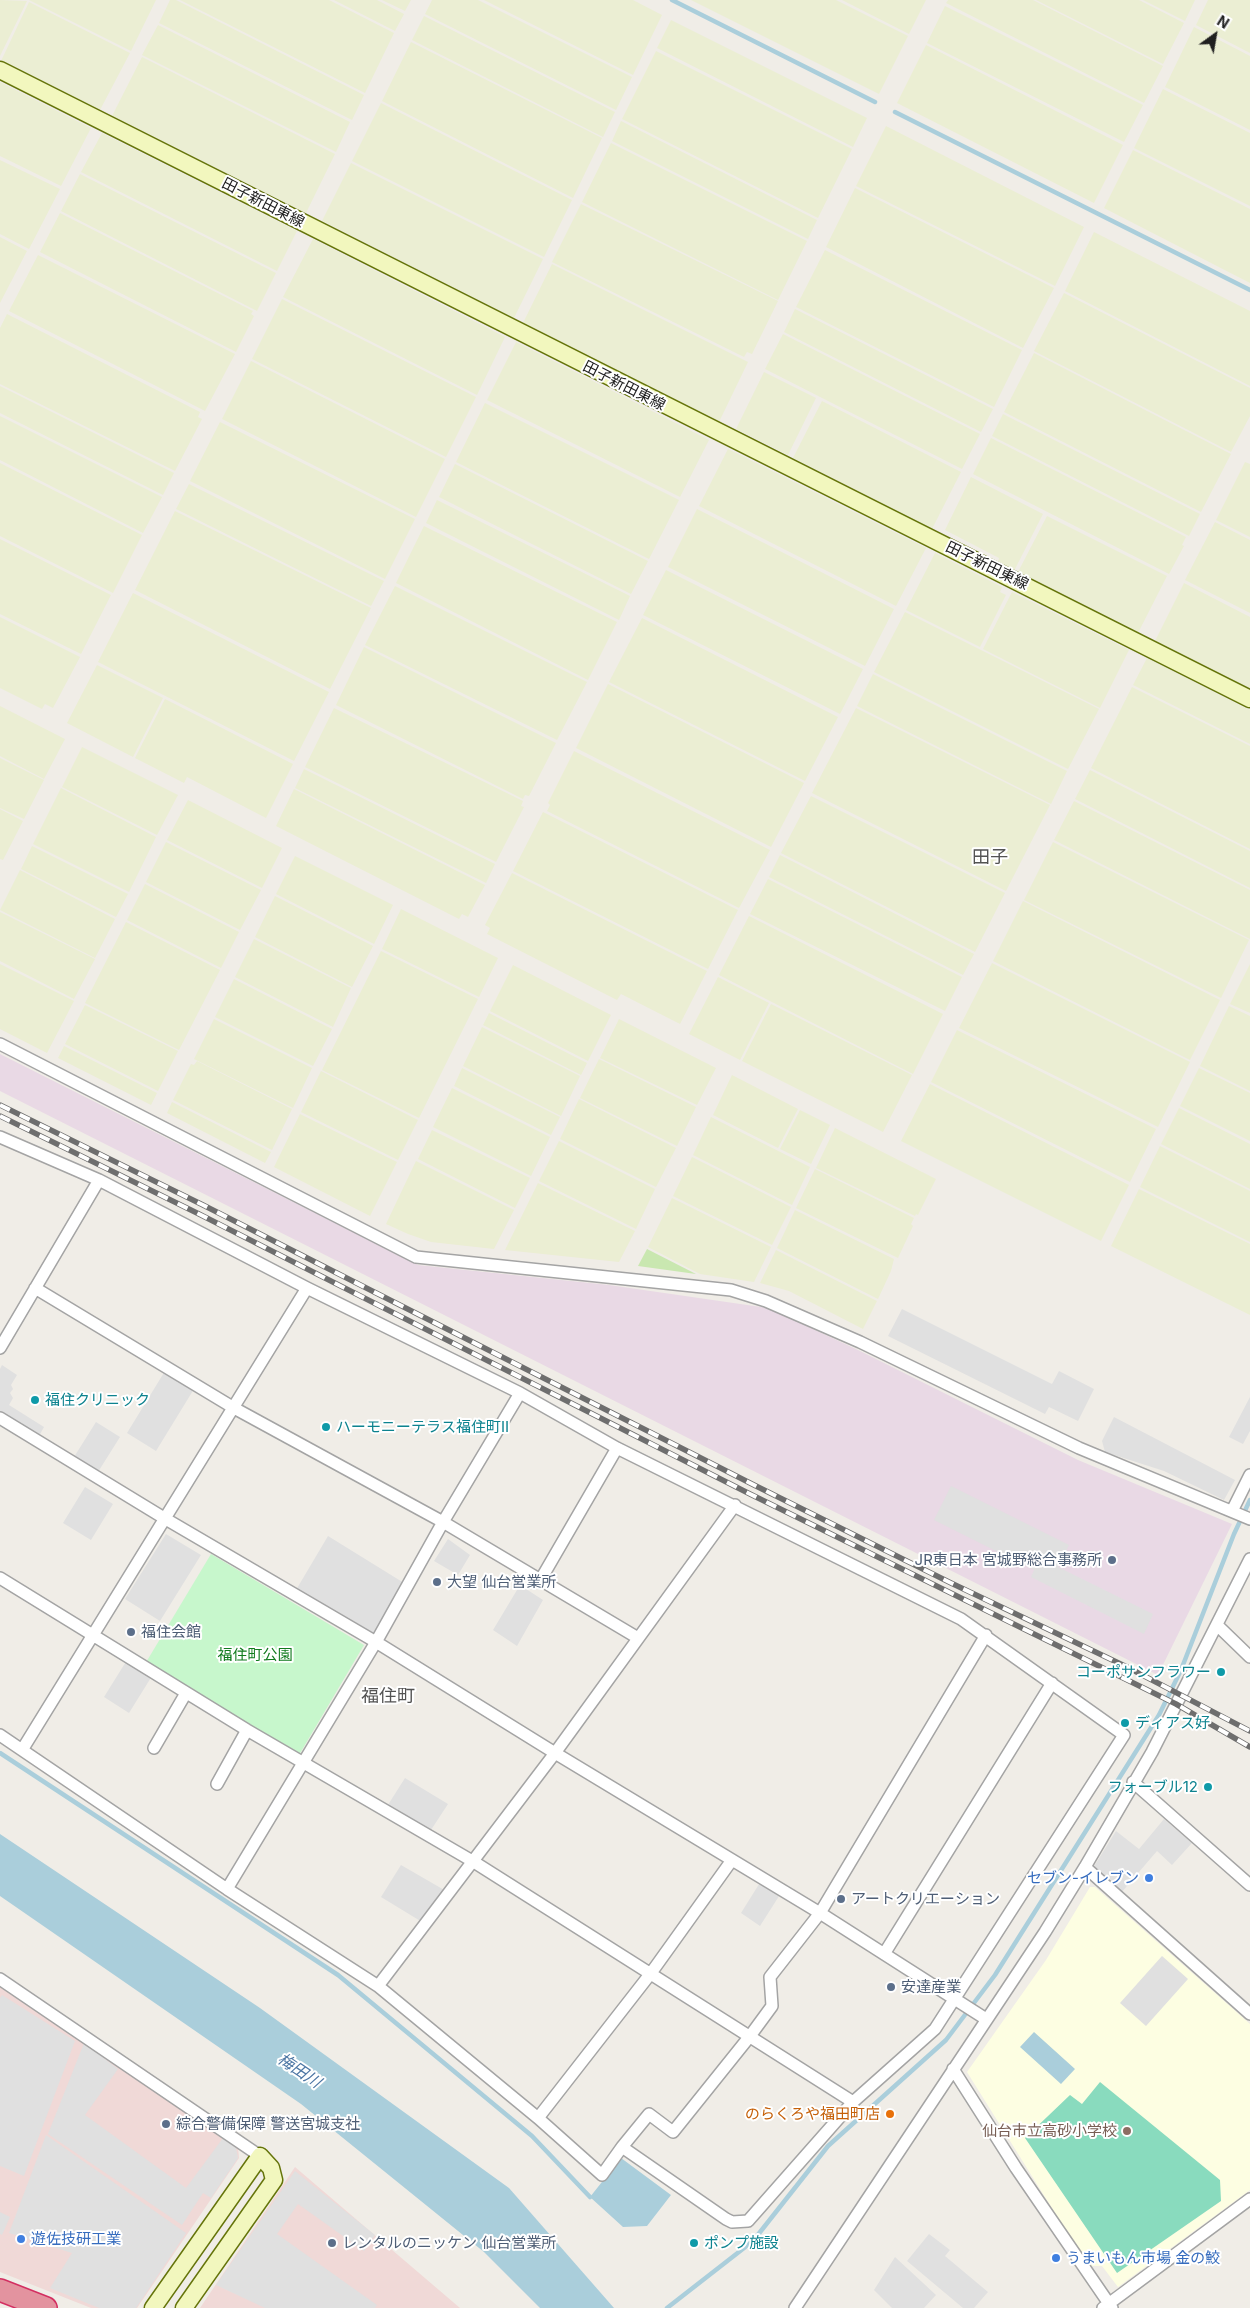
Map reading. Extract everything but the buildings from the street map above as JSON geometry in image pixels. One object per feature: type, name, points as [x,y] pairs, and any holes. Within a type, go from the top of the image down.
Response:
[{"type":"highway","points":[[0,2290],[46,2308]]},
{"type":"street","name":"田子新田東線","points":[[0,70],[720,434],[1143,643],[1250,699]]},
{"type":"street","points":[[0,1044],[416,1258],[731,1290],[766,1300],[860,1342],[1079,1448],[1250,1519]]},
{"type":"street","points":[[0,1137],[99,1180],[307,1288],[520,1394],[617,1448],[962,1619],[1124,1735],[958,2000],[935,2029],[853,2102],[748,2221],[732,2222],[726,2219],[622,2147]]},
{"type":"street","points":[[0,1348],[99,1180]]},
{"type":"street","points":[[35,1288],[234,1408],[443,1522],[638,1638]]},
{"type":"street","points":[[22,1750],[307,1288]]},
{"type":"street","points":[[227,1889],[376,1642],[443,1522],[520,1394]]},
{"type":"street","points":[[0,1418],[164,1518],[376,1642],[555,1754],[820,1913],[982,2016]]},
{"type":"street","points":[[540,1579],[617,1448]]},
{"type":"street","points":[[1233,1511],[1250,1475]]},
{"type":"street","points":[[378,1986],[555,1754],[735,1505]]},
{"type":"street","points":[[795,2308],[953,2069],[982,2016],[1045,1932],[1085,1867],[1157,1743],[1250,1559]]},
{"type":"street","points":[[0,1578],[247,1730],[474,1862],[853,2102]]},
{"type":"street","points":[[1217,1625],[1250,1657]]},
{"type":"street","points":[[0,1735],[227,1889],[378,1986],[538,2118],[602,2175],[649,2114],[673,2132],[772,2006],[770,1977],[820,1913],[986,1635]]},
{"type":"street","points":[[884,1954],[1052,1683]]},
{"type":"street","points":[[154,1748],[186,1693]]},
{"type":"street","points":[[217,1784],[247,1730]]},
{"type":"street","points":[[1134,1782],[1250,1885]]},
{"type":"street","points":[[538,2118],[651,1973],[732,1860]]},
{"type":"street","points":[[1085,1867],[1250,2014]]},
{"type":"street","points":[[0,1979],[260,2156],[271,2168],[274,2180],[184,2308]]},
{"type":"street","points":[[953,2069],[1108,2307],[1250,2199]]},
{"type":"street","points":[[153,2308],[260,2156]]},
{"type":"shaded area","points":[[0,0],[27,1],[0,56]]},
{"type":"shaded area","points":[[29,0],[156,0],[131,51]]},
{"type":"shaded area","points":[[170,0],[176,0],[364,95],[352,120],[159,23]]},
{"type":"shaded area","points":[[180,0],[329,0],[394,33],[365,93]]},
{"type":"shaded area","points":[[334,0],[377,0],[404,14],[395,31]]},
{"type":"shaded area","points":[[382,0],[411,0],[405,11]]},
{"type":"shaded area","points":[[432,0],[478,0],[632,77],[616,110],[425,14]]},
{"type":"shaded area","points":[[484,0],[633,0],[662,15],[633,75]]},
{"type":"shaded area","points":[[691,0],[836,0],[908,36],[879,94]]},
{"type":"shaded area","points":[[842,0],[926,0],[909,34]]},
{"type":"shaded area","points":[[948,0],[1033,0],[1163,66],[1144,103],[946,3]]},
{"type":"shaded area","points":[[1036,0],[1139,0],[1184,23],[1163,64]]},
{"type":"shaded area","points":[[1143,0],[1195,0],[1185,21]]},
{"type":"shaded area","points":[[1208,0],[1250,0],[1250,53],[1196,25]]},
{"type":"shaded area","points":[[29,2],[130,53],[100,110],[1,61]]},
{"type":"shaded area","points":[[945,6],[1143,105],[1124,142],[927,43]]},
{"type":"shaded area","points":[[424,16],[615,112],[603,137],[412,40]]},
{"type":"shaded area","points":[[671,20],[867,118],[853,147],[657,48]]},
{"type":"shaded area","points":[[158,25],[350,122],[336,152],[142,55]]},
{"type":"shaded area","points":[[1194,27],[1250,56],[1250,130],[1165,87]]},
{"type":"shaded area","points":[[411,42],[602,138],[573,198],[382,101]]},
{"type":"shaded area","points":[[926,45],[1123,145],[1094,203],[897,103]]},
{"type":"shaded area","points":[[656,51],[852,149],[818,218],[622,119]]},
{"type":"shaded area","points":[[142,57],[335,154],[306,213],[112,116]]},
{"type":"shaded area","points":[[0,82],[91,128],[61,186],[0,156]]},
{"type":"shaded area","points":[[1163,89],[1250,133],[1250,206],[1134,148]]},
{"type":"shaded area","points":[[381,103],[572,200],[544,257],[352,161]]},
{"type":"shaded area","points":[[621,121],[817,220],[808,239],[612,141]]},
{"type":"shaded area","points":[[886,126],[1084,227],[1055,286],[856,186]]},
{"type":"shaded area","points":[[102,133],[297,231],[277,271],[81,172]]},
{"type":"shaded area","points":[[611,143],[807,241],[778,300],[582,202]]},
{"type":"shaded area","points":[[1133,150],[1250,209],[1250,283],[1104,208]]},
{"type":"shaded area","points":[[0,160],[60,189],[29,249],[0,234]]},
{"type":"shaded area","points":[[351,163],[543,259],[514,318],[322,221]]},
{"type":"shaded area","points":[[80,174],[276,273],[257,311],[61,211]]},
{"type":"shaded area","points":[[855,188],[1054,288],[1023,348],[826,247]]},
{"type":"shaded area","points":[[581,204],[778,301],[752,354],[747,352],[744,357],[552,262]]},
{"type":"shaded area","points":[[60,213],[253,311],[251,314],[254,316],[236,352],[40,252]]},
{"type":"shaded area","points":[[1094,232],[1250,311],[1250,386],[1065,291]]},
{"type":"shaded area","points":[[0,237],[27,251],[0,303]]},
{"type":"shaded area","points":[[313,239],[505,337],[477,395],[283,297]]},
{"type":"shaded area","points":[[825,250],[1022,350],[994,407],[796,307]]},
{"type":"shaded area","points":[[38,255],[235,354],[205,411],[9,311]]},
{"type":"shaded area","points":[[552,264],[748,362],[719,422],[523,323]]},
{"type":"shaded area","points":[[1064,293],[1250,388],[1250,416],[1231,452],[1034,351]]},
{"type":"shaded area","points":[[282,299],[476,397],[446,457],[252,359]]},
{"type":"shaded area","points":[[795,309],[993,409],[981,432],[784,332]]},
{"type":"shaded area","points":[[7,314],[200,412],[198,417],[202,419],[175,471],[0,384],[0,328]]},
{"type":"shaded area","points":[[783,334],[980,434],[962,469],[765,369]]},
{"type":"shaded area","points":[[516,342],[709,440],[680,497],[487,400]]},
{"type":"shaded area","points":[[1034,353],[1231,454],[1201,512],[1004,412]]},
{"type":"shaded area","points":[[251,361],[445,459],[416,517],[222,419]]},
{"type":"shaded area","points":[[764,372],[816,398],[788,455],[736,429]]},
{"type":"shaded area","points":[[0,386],[174,473],[163,495],[0,413]]},
{"type":"shaded area","points":[[822,401],[961,472],[932,529],[793,458]]},
{"type":"shaded area","points":[[485,403],[679,500],[649,559],[456,462]]},
{"type":"shaded area","points":[[1003,414],[1200,514],[1189,536],[992,436]]},
{"type":"shaded area","points":[[0,416],[162,497],[143,533],[0,460]]},
{"type":"shaded area","points":[[220,422],[415,519],[385,579],[190,481]]},
{"type":"shaded area","points":[[991,438],[1186,537],[1182,545],[1184,546],[1169,574],[973,474]]},
{"type":"shaded area","points":[[728,449],[926,548],[896,606],[699,506]]},
{"type":"shaded area","points":[[1245,462],[1250,464],[1250,537],[1216,520]]},
{"type":"shaded area","points":[[0,463],[142,535],[113,593],[0,536]]},
{"type":"shaded area","points":[[455,464],[648,561],[631,594],[439,497]]},
{"type":"shaded area","points":[[971,477],[1043,514],[1014,571],[998,562],[999,558],[945,530]]},
{"type":"shaded area","points":[[189,484],[384,581],[371,606],[176,509]]},
{"type":"shaded area","points":[[437,500],[630,596],[619,620],[426,523]]},
{"type":"shaded area","points":[[697,509],[894,609],[865,666],[668,567]]},
{"type":"shaded area","points":[[175,511],[371,608],[330,689],[135,590]]},
{"type":"shaded area","points":[[1047,516],[1167,576],[1138,633],[1018,572]]},
{"type":"shaded area","points":[[1215,522],[1250,540],[1250,613],[1185,580]]},
{"type":"shaded area","points":[[424,526],[617,622],[588,680],[396,583]]},
{"type":"shaded area","points":[[0,539],[111,595],[81,654],[0,614]]},
{"type":"shaded area","points":[[935,553],[1002,587],[1000,592],[1006,595],[980,647],[906,610]]},
{"type":"shaded area","points":[[666,570],[863,669],[840,714],[643,615]]},
{"type":"shaded area","points":[[1184,583],[1250,617],[1250,689],[1155,641]]},
{"type":"shaded area","points":[[395,586],[587,682],[557,740],[365,645]]},
{"type":"shaded area","points":[[1012,592],[1129,650],[1100,708],[983,649]]},
{"type":"shaded area","points":[[133,593],[329,692],[294,761],[98,662]]},
{"type":"shaded area","points":[[905,612],[1099,709],[1068,769],[874,672]]},
{"type":"shaded area","points":[[0,617],[80,657],[53,708],[45,704],[42,709],[0,688]]},
{"type":"shaded area","points":[[642,618],[838,717],[805,781],[609,682]]},
{"type":"shaded area","points":[[364,647],[556,743],[529,796],[525,795],[523,799],[336,705]]},
{"type":"shaded area","points":[[1147,658],[1250,710],[1250,744],[1133,685]]},
{"type":"shaded area","points":[[97,665],[163,698],[133,757],[67,723]]},
{"type":"shaded area","points":[[873,674],[1067,771],[1051,804],[857,706]]},
{"type":"shaded area","points":[[608,684],[804,783],[771,847],[576,748]]},
{"type":"shaded area","points":[[1132,687],[1250,746],[1250,849],[1091,768]]},
{"type":"shaded area","points":[[165,699],[293,764],[266,818],[187,777],[184,783],[135,758]]},
{"type":"shaded area","points":[[0,706],[65,739],[44,779],[0,756]]},
{"type":"shaded area","points":[[334,708],[523,801],[521,806],[524,807],[496,862],[305,767]]},
{"type":"shaded area","points":[[856,708],[1050,805],[1006,891],[812,793]]},
{"type":"shaded area","points":[[82,747],[178,795],[157,835],[62,787]]},
{"type":"shaded area","points":[[574,751],[770,850],[739,908],[547,811],[550,805],[548,803]]},
{"type":"shaded area","points":[[0,758],[44,780],[24,819],[0,808]]},
{"type":"shaded area","points":[[304,769],[495,864],[486,883],[295,788]]},
{"type":"shaded area","points":[[1090,770],[1250,851],[1250,888],[1075,799]]},
{"type":"shaded area","points":[[61,788],[156,837],[129,892],[33,844]]},
{"type":"shaded area","points":[[294,789],[485,885],[468,917],[462,914],[459,919],[276,826]]},
{"type":"shaded area","points":[[811,796],[1005,893],[975,952],[781,853]]},
{"type":"shaded area","points":[[188,800],[282,848],[262,888],[167,840]]},
{"type":"shaded area","points":[[1074,801],[1250,890],[1250,939],[1054,840]]},
{"type":"shaded area","points":[[0,809],[23,821],[3,860],[0,859]]},
{"type":"shaded area","points":[[543,812],[738,910],[708,969],[513,871]]},
{"type":"shaded area","points":[[166,842],[261,890],[240,930],[146,882]]},
{"type":"shaded area","points":[[1053,842],[1249,940],[1221,998],[1024,900]]},
{"type":"shaded area","points":[[32,846],[128,894],[116,917],[21,869]]},
{"type":"shaded area","points":[[780,855],[974,954],[963,975],[769,877]]},
{"type":"shaded area","points":[[295,856],[393,905],[374,944],[276,894]]},
{"type":"shaded area","points":[[20,870],[115,919],[95,958],[0,910]]},
{"type":"shaded area","points":[[512,873],[707,971],[680,1024],[621,994],[617,1000],[487,934],[490,928],[485,925]]},
{"type":"shaded area","points":[[768,879],[962,977],[945,1011],[750,914]]},
{"type":"shaded area","points":[[145,884],[239,932],[221,968],[127,920]]},
{"type":"shaded area","points":[[275,896],[373,946],[352,987],[255,937]]},
{"type":"shaded area","points":[[1023,901],[1220,1000],[1190,1060],[993,961]]},
{"type":"shaded area","points":[[401,909],[498,958],[479,997],[382,949]]},
{"type":"shaded area","points":[[0,912],[95,959],[74,999],[0,961]]},
{"type":"shaded area","points":[[749,916],[943,1014],[913,1074],[719,975]]},
{"type":"shaded area","points":[[126,922],[220,970],[179,1050],[85,1003]]},
{"type":"shaded area","points":[[254,939],[351,988],[333,1027],[235,977]]},
{"type":"shaded area","points":[[381,951],[478,999],[419,1118],[322,1070]]},
{"type":"shaded area","points":[[992,963],[1190,1062],[1158,1127],[959,1028]]},
{"type":"shaded area","points":[[0,964],[74,1001],[47,1053],[0,1029]]},
{"type":"shaded area","points":[[1250,964],[1250,1013],[1230,1004]]},
{"type":"shaded area","points":[[513,965],[611,1015],[588,1061],[490,1011]]},
{"type":"shaded area","points":[[718,977],[769,1003],[740,1060],[689,1034]]},
{"type":"shaded area","points":[[234,979],[332,1029],[313,1066],[215,1017]]},
{"type":"shaded area","points":[[771,1004],[912,1075],[883,1132],[742,1061]]},
{"type":"shaded area","points":[[85,1005],[178,1051],[158,1091],[65,1044]]},
{"type":"shaded area","points":[[1229,1006],[1250,1016],[1250,1091],[1200,1066]]},
{"type":"shaded area","points":[[489,1013],[587,1063],[581,1075],[483,1025]]},
{"type":"shaded area","points":[[214,1019],[312,1068],[293,1108],[194,1059]]},
{"type":"shaded area","points":[[619,1019],[716,1068],[697,1105],[600,1058]]},
{"type":"shaded area","points":[[482,1027],[580,1076],[561,1116],[463,1066]]},
{"type":"shaded area","points":[[957,1030],[1156,1129],[1130,1182],[931,1082]]},
{"type":"shaded area","points":[[64,1046],[157,1093],[151,1105],[58,1058]]},
{"type":"shaded area","points":[[0,1054],[418,1265],[609,1285],[768,1308],[858,1350],[1078,1460],[1232,1524],[1158,1675],[0,1091]]},
{"type":"shaded area","points":[[599,1059],[696,1107],[677,1146],[580,1098]]},
{"type":"shaded area","points":[[197,1061],[292,1109],[272,1150],[173,1100],[191,1064],[194,1065]]},
{"type":"shaded area","points":[[462,1068],[560,1117],[551,1135],[454,1086]]},
{"type":"shaded area","points":[[1199,1068],[1250,1093],[1250,1141],[1180,1106]]},
{"type":"shaded area","points":[[321,1071],[418,1120],[398,1160],[301,1112]]},
{"type":"shaded area","points":[[732,1075],[798,1109],[778,1148],[713,1115]]},
{"type":"shaded area","points":[[930,1084],[1129,1185],[1101,1241],[901,1141]]},
{"type":"shaded area","points":[[452,1088],[550,1137],[531,1176],[433,1127]]},
{"type":"shaded area","points":[[579,1099],[676,1148],[656,1187],[560,1139]]},
{"type":"shaded area","points":[[172,1102],[271,1152],[265,1163],[167,1113]]},
{"type":"shaded area","points":[[1179,1108],[1250,1144],[1250,1189],[1161,1144]]},
{"type":"shaded area","points":[[800,1110],[830,1125],[811,1164],[780,1149]]},
{"type":"shaded area","points":[[300,1114],[397,1162],[370,1216],[274,1167]]},
{"type":"shaded area","points":[[711,1117],[810,1167],[792,1205],[693,1155]]},
{"type":"shaded area","points":[[835,1128],[936,1179],[918,1215],[916,1214],[915,1216],[816,1168]]},
{"type":"shaded area","points":[[432,1130],[530,1178],[515,1208],[418,1159]]},
{"type":"shaded area","points":[[559,1141],[655,1189],[636,1229],[539,1181]]},
{"type":"shaded area","points":[[1160,1146],[1250,1191],[1250,1242],[1140,1187]]},
{"type":"shaded area","points":[[692,1157],[791,1207],[772,1245],[673,1196]]},
{"type":"shaded area","points":[[416,1161],[514,1210],[494,1249],[431,1242],[386,1224]]},
{"type":"shaded area","points":[[815,1169],[914,1218],[911,1224],[913,1226],[898,1258],[796,1208]]},
{"type":"shaded area","points":[[538,1183],[635,1231],[619,1262],[505,1250]]},
{"type":"shaded area","points":[[1139,1189],[1250,1244],[1250,1315],[1111,1246]]},
{"type":"shaded area","points":[[672,1198],[771,1247],[754,1282],[700,1274],[648,1247]]},
{"type":"shaded area","points":[[795,1210],[894,1259],[891,1271],[878,1299],[777,1248]]},
{"type":"shaded area","points":[[776,1250],[877,1301],[863,1329],[789,1291],[760,1283]]},
{"type":"shaded area","points":[[902,1309],[1052,1384],[1059,1371],[1094,1389],[1078,1421],[1049,1407],[1045,1414],[888,1336]]},
{"type":"shaded area","points":[[2,1365],[17,1375],[11,1385],[13,1389],[10,1393],[13,1398],[9,1405],[44,1427],[39,1436],[0,1411],[0,1369]]},
{"type":"shaded area","points":[[165,1371],[194,1389],[156,1451],[127,1433]]},
{"type":"shaded area","points":[[1250,1397],[1250,1431],[1243,1444],[1229,1437]]},
{"type":"shaded area","points":[[1114,1417],[1235,1480],[1224,1500],[1164,1471],[1105,1452],[1102,1441]]},
{"type":"shaded area","points":[[96,1422],[120,1437],[98,1472],[74,1457]]},
{"type":"shaded area","points":[[951,1486],[1069,1545],[1058,1567],[1153,1614],[1144,1634],[1031,1577],[1034,1570],[934,1520]]},
{"type":"shaded area","points":[[85,1487],[113,1504],[91,1540],[63,1523]]},
{"type":"shaded area","points":[[166,1534],[201,1555],[160,1621],[125,1599]]},
{"type":"shaded area","points":[[328,1536],[404,1583],[375,1637],[296,1590]]},
{"type":"shaded area","points":[[448,1539],[470,1555],[458,1575],[434,1561]]},
{"type":"shaded area","points":[[520,1585],[543,1600],[517,1646],[493,1630]]},
{"type":"shaded area","points":[[127,1660],[152,1676],[129,1713],[104,1697]]},
{"type":"shaded area","points":[[405,1778],[448,1804],[429,1833],[386,1808]]},
{"type":"shaded area","points":[[1164,1819],[1192,1843],[1172,1865],[1157,1851],[1121,1893],[1093,1868],[1116,1831],[1139,1849]]},
{"type":"shaded area","points":[[401,1865],[446,1891],[422,1922],[381,1897]]},
{"type":"shaded area","points":[[761,1881],[781,1893],[760,1926],[741,1913]]},
{"type":"shaded area","name":"仙台市立高砂小学校","points":[[1090,1887],[1095,1887],[1250,2024],[1250,2190],[1118,2287],[1102,2266],[1088,2266],[967,2072],[1046,1960]]},
{"type":"shaded area","points":[[1162,1956],[1188,1979],[1146,2026],[1120,2003]]},
{"type":"shaded area","points":[[0,1985],[238,2147],[239,2158],[137,2308],[91,2308],[0,2272]]},
{"type":"shaded area","points":[[2,1995],[75,2041],[24,2176],[0,2166],[0,1998]]},
{"type":"shaded area","points":[[84,2043],[118,2069],[85,2115],[186,2188],[223,2138],[236,2148],[238,2158],[211,2198],[203,2193],[182,2225],[48,2134]]},
{"type":"shaded area","points":[[46,2135],[186,2233],[136,2308],[99,2308],[50,2288],[72,2253],[9,2233]]},
{"type":"shaded area","points":[[295,2167],[460,2308],[200,2308]]},
{"type":"shaded area","points":[[295,2171],[375,2235],[364,2251],[298,2204],[277,2234],[377,2305],[375,2308],[265,2308],[216,2285]]},
{"type":"shaded area","points":[[0,2212],[10,2217],[2,2235],[0,2234]]},
{"type":"shaded area","points":[[929,2234],[950,2250],[945,2256],[988,2292],[974,2308],[963,2308],[907,2261]]},
{"type":"shaded area","points":[[895,2257],[936,2295],[924,2308],[892,2308],[874,2290]]},
{"type":"green space","points":[[647,1249],[696,1274],[638,1266]]},
{"type":"green space","name":"福住町公園","points":[[211,1554],[364,1645],[299,1755],[145,1664]]},
{"type":"green space","points":[[1100,2082],[1220,2180],[1221,2201],[1117,2273],[1025,2138],[1070,2095],[1082,2104]]},
{"type":"water","name":"梅田川","points":[[0,1834],[260,2008],[509,2188],[614,2308],[540,2308],[484,2252],[301,2104],[0,1896]]},
{"type":"water","points":[[1034,2032],[1075,2069],[1061,2084],[1020,2047]]},
{"type":"water","points":[[621,2158],[671,2195],[647,2226],[623,2227],[590,2197]]},
{"type":"waterway","points":[[672,0],[875,102]]},
{"type":"waterway","points":[[895,112],[1250,290]]},
{"type":"waterway","points":[[667,2308],[753,2241],[828,2146],[946,2040],[995,1975],[1159,1715],[1181,1670],[1234,1534],[1250,1500]]},
{"type":"waterway","points":[[0,1753],[338,1975],[532,2136],[590,2197]]},
{"type":"railway","points":[[0,1105],[203,1205],[754,1485],[951,1583],[1127,1667],[1250,1731]]},
{"type":"railway","points":[[0,1116],[199,1214],[750,1494],[1176,1704],[1250,1747]]},
{"type":"place","name":"福住クリニック","points":[[35,1400]]},
{"type":"place","name":"ハーモニーテラス福住町Ⅱ","points":[[326,1427]]},
{"type":"place","name":"JR東日本 宮城野総合事務所","points":[[1112,1560]]},
{"type":"place","name":"大望 仙台営業所","points":[[437,1582]]},
{"type":"place","name":"福住会館","points":[[131,1632]]},
{"type":"place","name":"コーポサンフラワー","points":[[1221,1672]]},
{"type":"place","name":"ディアス好","points":[[1125,1723]]},
{"type":"place","name":"フォーブル12","points":[[1208,1787]]},
{"type":"place","name":"セブン-イレブン","points":[[1149,1878]]},
{"type":"place","name":"アートクリエーション","points":[[841,1899]]},
{"type":"place","name":"安達産業","points":[[891,1987]]},
{"type":"place","name":"のらくろや福田町店","points":[[890,2114]]},
{"type":"place","name":"綜合警備保障 警送宮城支社","points":[[166,2124]]},
{"type":"place","name":"仙台市立高砂小学校","points":[[1127,2131]]},
{"type":"place","name":"遊佐技研工業","points":[[21,2239]]},
{"type":"place","name":"レンタルのニッケン 仙台営業所","points":[[332,2243]]},
{"type":"place","name":"ポンプ施設","points":[[694,2243]]},
{"type":"place","name":"うまいもん市場 金の鮫","points":[[1056,2258]]},
{"type":"district","name":"田子","points":[[990,858]]},
{"type":"district","name":"福住町","points":[[388,1697]]}]
